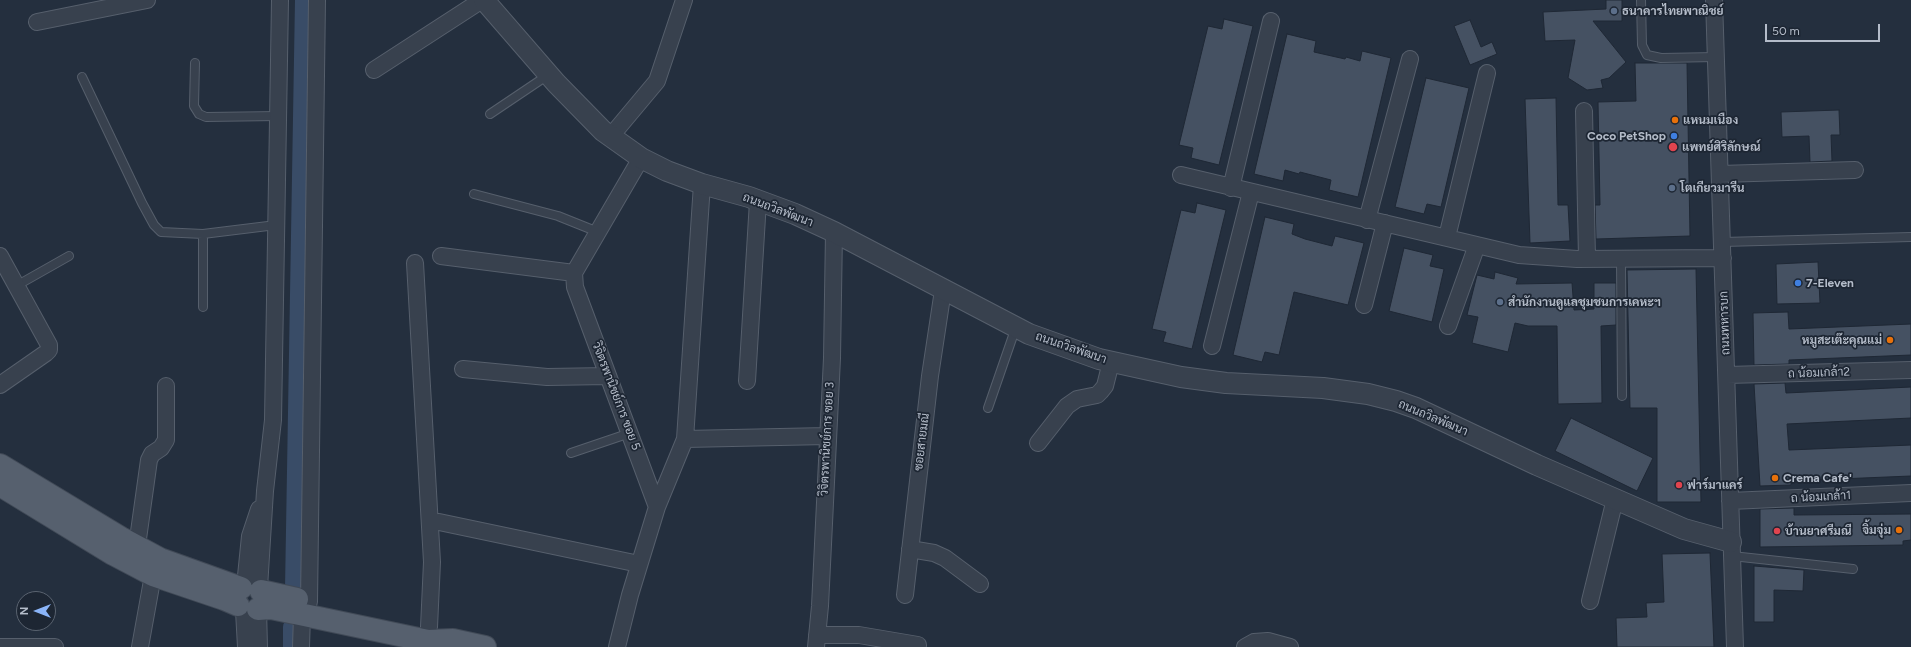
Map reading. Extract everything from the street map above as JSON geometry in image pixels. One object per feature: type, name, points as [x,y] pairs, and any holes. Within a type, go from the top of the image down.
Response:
[{"type":"main road","points":[[0,465],[160,559],[249,597],[305,608],[429,627],[452,643]]},
{"type":"main road","points":[[0,485],[113,554],[153,575],[224,599],[249,597]]},
{"type":"main road","points":[[305,608],[428,641],[485,647]]},
{"type":"street","points":[[37,22],[147,0]]},
{"type":"street","points":[[246,647],[250,536],[265,491],[273,420],[280,0]]},
{"type":"street","points":[[301,647],[305,608],[316,0]]},
{"type":"street","points":[[374,70],[483,0]]},
{"type":"street","name":"ถนนถวิลพัฒนา","points":[[483,0],[548,75],[604,131],[641,158],[667,171],[702,184],[795,214],[834,232],[1016,327],[1070,350],[1111,362],[1206,381],[1323,388],[1368,394],[1396,401],[1416,408],[1538,465],[1731,549]]},
{"type":"street","points":[[611,136],[657,81],[684,0]]},
{"type":"street","name":"ถนนทหารบก","points":[[1714,0],[1735,647]]},
{"type":"street","points":[[1231,188],[1271,21]]},
{"type":"street","points":[[1367,220],[1410,59]]},
{"type":"street","points":[[1447,237],[1487,74]]},
{"type":"street","points":[[1584,111],[1587,259]]},
{"type":"street","points":[[441,256],[574,273],[641,158]]},
{"type":"street","points":[[1720,174],[1855,170]]},
{"type":"street","points":[[1181,175],[1519,255],[1546,258],[1587,259],[1723,258]]},
{"type":"street","points":[[617,647],[657,507],[685,439],[702,184]]},
{"type":"street","points":[[1212,346],[1251,192]]},
{"type":"street","points":[[747,381],[758,201]]},
{"type":"street","points":[[1364,305],[1385,223]]},
{"type":"street","name":"วิจิตรพานิชย์การ ซอย 3","points":[[816,641],[832,358],[834,232]]},
{"type":"street","points":[[1448,326],[1477,244]]},
{"type":"street","points":[[0,256],[46,338],[49,350],[0,385]]},
{"type":"street","points":[[415,263],[432,562],[429,627]]},
{"type":"street","name":"วิจิตรพานิชย์การ ซอย 5","points":[[574,273],[575,287],[657,507]]},
{"type":"street","name":"ซอยสายมณี","points":[[904,595],[930,376],[943,290]]},
{"type":"street","points":[[1038,444],[1067,406],[1077,399],[1097,395],[1101,391],[1105,386],[1111,362]]},
{"type":"street","points":[[463,369],[547,377],[608,376]]},
{"type":"street","name":"ถ น้อมเกล้า2","points":[[1727,375],[1911,370]]},
{"type":"street","points":[[137,546],[149,460],[152,454],[161,448],[166,440],[166,386]]},
{"type":"street","points":[[685,439],[827,436]]},
{"type":"street","name":"ถ น้อมเกล้า1","points":[[1730,501],[1911,493]]},
{"type":"street","points":[[1590,601],[1614,499]]},
{"type":"street","points":[[439,522],[640,564]]},
{"type":"street","points":[[910,549],[934,553],[945,558],[980,584]]},
{"type":"street","points":[[140,647],[153,575]]},
{"type":"street","points":[[249,597],[259,647]]},
{"type":"street","points":[[816,641],[859,635],[918,645]]},
{"type":"street","points":[[1245,647],[1254,642],[1268,641],[1290,647]]},
{"type":"street","points":[[0,647],[55,647]]},
{"type":"lane","points":[[1641,0],[1642,45],[1647,55],[1661,58],[1716,57]]},
{"type":"lane","points":[[195,63],[194,106],[199,114],[206,117],[278,116]]},
{"type":"lane","points":[[490,114],[548,75]]},
{"type":"lane","points":[[82,77],[154,225],[161,232],[203,234],[276,225]]},
{"type":"lane","points":[[474,194],[558,216],[598,232]]},
{"type":"lane","points":[[203,234],[203,307]]},
{"type":"lane","points":[[1723,242],[1911,237]]},
{"type":"lane","points":[[16,286],[69,256]]},
{"type":"lane","points":[[1621,258],[1622,396]]},
{"type":"lane","points":[[988,408],[1016,327]]},
{"type":"lane","points":[[571,453],[630,434]]},
{"type":"lane","points":[[1731,549],[1853,569]]},
{"type":"building","points":[[1606,0],[1622,0],[1622,21],[1593,21],[1626,62],[1609,78],[1601,80],[1603,88],[1587,90],[1568,78],[1575,40],[1545,41],[1543,12],[1606,9]]},
{"type":"building","points":[[1224,19],[1253,26],[1219,165],[1191,158],[1193,148],[1179,145],[1208,26],[1222,29]]},
{"type":"building","points":[[1470,20],[1481,47],[1492,42],[1497,54],[1470,65],[1454,26]]},
{"type":"building","points":[[1287,34],[1316,41],[1314,52],[1345,59],[1346,57],[1360,61],[1362,51],[1391,58],[1358,197],[1329,190],[1331,180],[1300,172],[1299,174],[1285,170],[1283,181],[1254,174]]},
{"type":"building","points":[[1635,63],[1687,63],[1690,236],[1596,239],[1595,205],[1600,205],[1598,102],[1636,101]]},
{"type":"building","points":[[1426,78],[1469,88],[1441,207],[1427,204],[1424,214],[1395,207]]},
{"type":"building","points":[[1556,98],[1558,205],[1568,205],[1570,241],[1530,243],[1525,99]]},
{"type":"building","points":[[1839,110],[1840,135],[1831,135],[1832,161],[1810,162],[1809,136],[1782,137],[1781,112]]},
{"type":"building","points":[[1197,203],[1226,210],[1192,349],[1163,342],[1166,332],[1152,329],[1181,210],[1195,213]]},
{"type":"building","points":[[1265,217],[1294,224],[1292,234],[1305,239],[1332,246],[1335,236],[1364,243],[1348,305],[1294,292],[1279,355],[1265,352],[1262,362],[1233,355]]},
{"type":"building","points":[[1404,248],[1433,255],[1430,266],[1444,269],[1432,322],[1389,311]]},
{"type":"building","name":"7-Eleven","points":[[1818,262],[1820,303],[1777,304],[1776,264]]},
{"type":"building","points":[[1696,269],[1701,502],[1657,502],[1657,408],[1630,408],[1627,270]]},
{"type":"building","points":[[1495,272],[1518,278],[1516,284],[1572,283],[1574,310],[1594,309],[1594,283],[1616,283],[1616,325],[1601,326],[1602,403],[1558,404],[1557,326],[1528,326],[1515,323],[1508,352],[1472,343],[1478,317],[1467,315],[1477,275],[1494,279]]},
{"type":"building","points":[[1788,312],[1789,329],[1911,324],[1911,355],[1789,360],[1789,364],[1754,365],[1753,313]]},
{"type":"building","points":[[1785,383],[1786,393],[1911,387],[1911,418],[1787,424],[1789,450],[1911,445],[1911,476],[1791,481],[1791,485],[1760,486],[1754,384]]},
{"type":"building","points":[[1571,418],[1653,458],[1637,491],[1555,451]]},
{"type":"building","points":[[1794,508],[1794,515],[1911,514],[1911,540],[1903,541],[1903,545],[1760,547],[1760,509]]},
{"type":"building","points":[[1710,553],[1714,647],[1617,647],[1616,618],[1647,617],[1646,603],[1664,602],[1662,554]]},
{"type":"building","points":[[1754,566],[1804,570],[1803,591],[1774,590],[1774,622],[1754,622]]},
{"type":"waterway","points":[[293,589],[303,0]]},
{"type":"waterway","points":[[291,627],[291,647]]},
{"type":"place","name":"ธนาคารไทยพาณิชย์","points":[[1614,11]]},
{"type":"place","name":"แหนมเนือง","points":[[1675,120]]},
{"type":"place","name":"Coco PetShop","points":[[1674,136]]},
{"type":"place","name":"แพทย์ศิริลักษณ์","points":[[1673,147]]},
{"type":"place","name":"โตเกียวมารีน","points":[[1672,188]]},
{"type":"place","name":"7-Eleven","points":[[1798,283]]},
{"type":"place","name":"สำนักงานดูแลชุมชนการเคหะฯ","points":[[1500,302]]},
{"type":"place","name":"หมูสะเต๊ะคุณแม่","points":[[1890,340]]},
{"type":"place","name":"Crema Cafe'","points":[[1775,478]]},
{"type":"place","name":"ฟาร์มาแคร์","points":[[1679,485]]},
{"type":"place","name":"จิ้มจุ่ม","points":[[1899,530]]},
{"type":"place","name":"บ้านยาศรีมณี","points":[[1777,531]]}]
